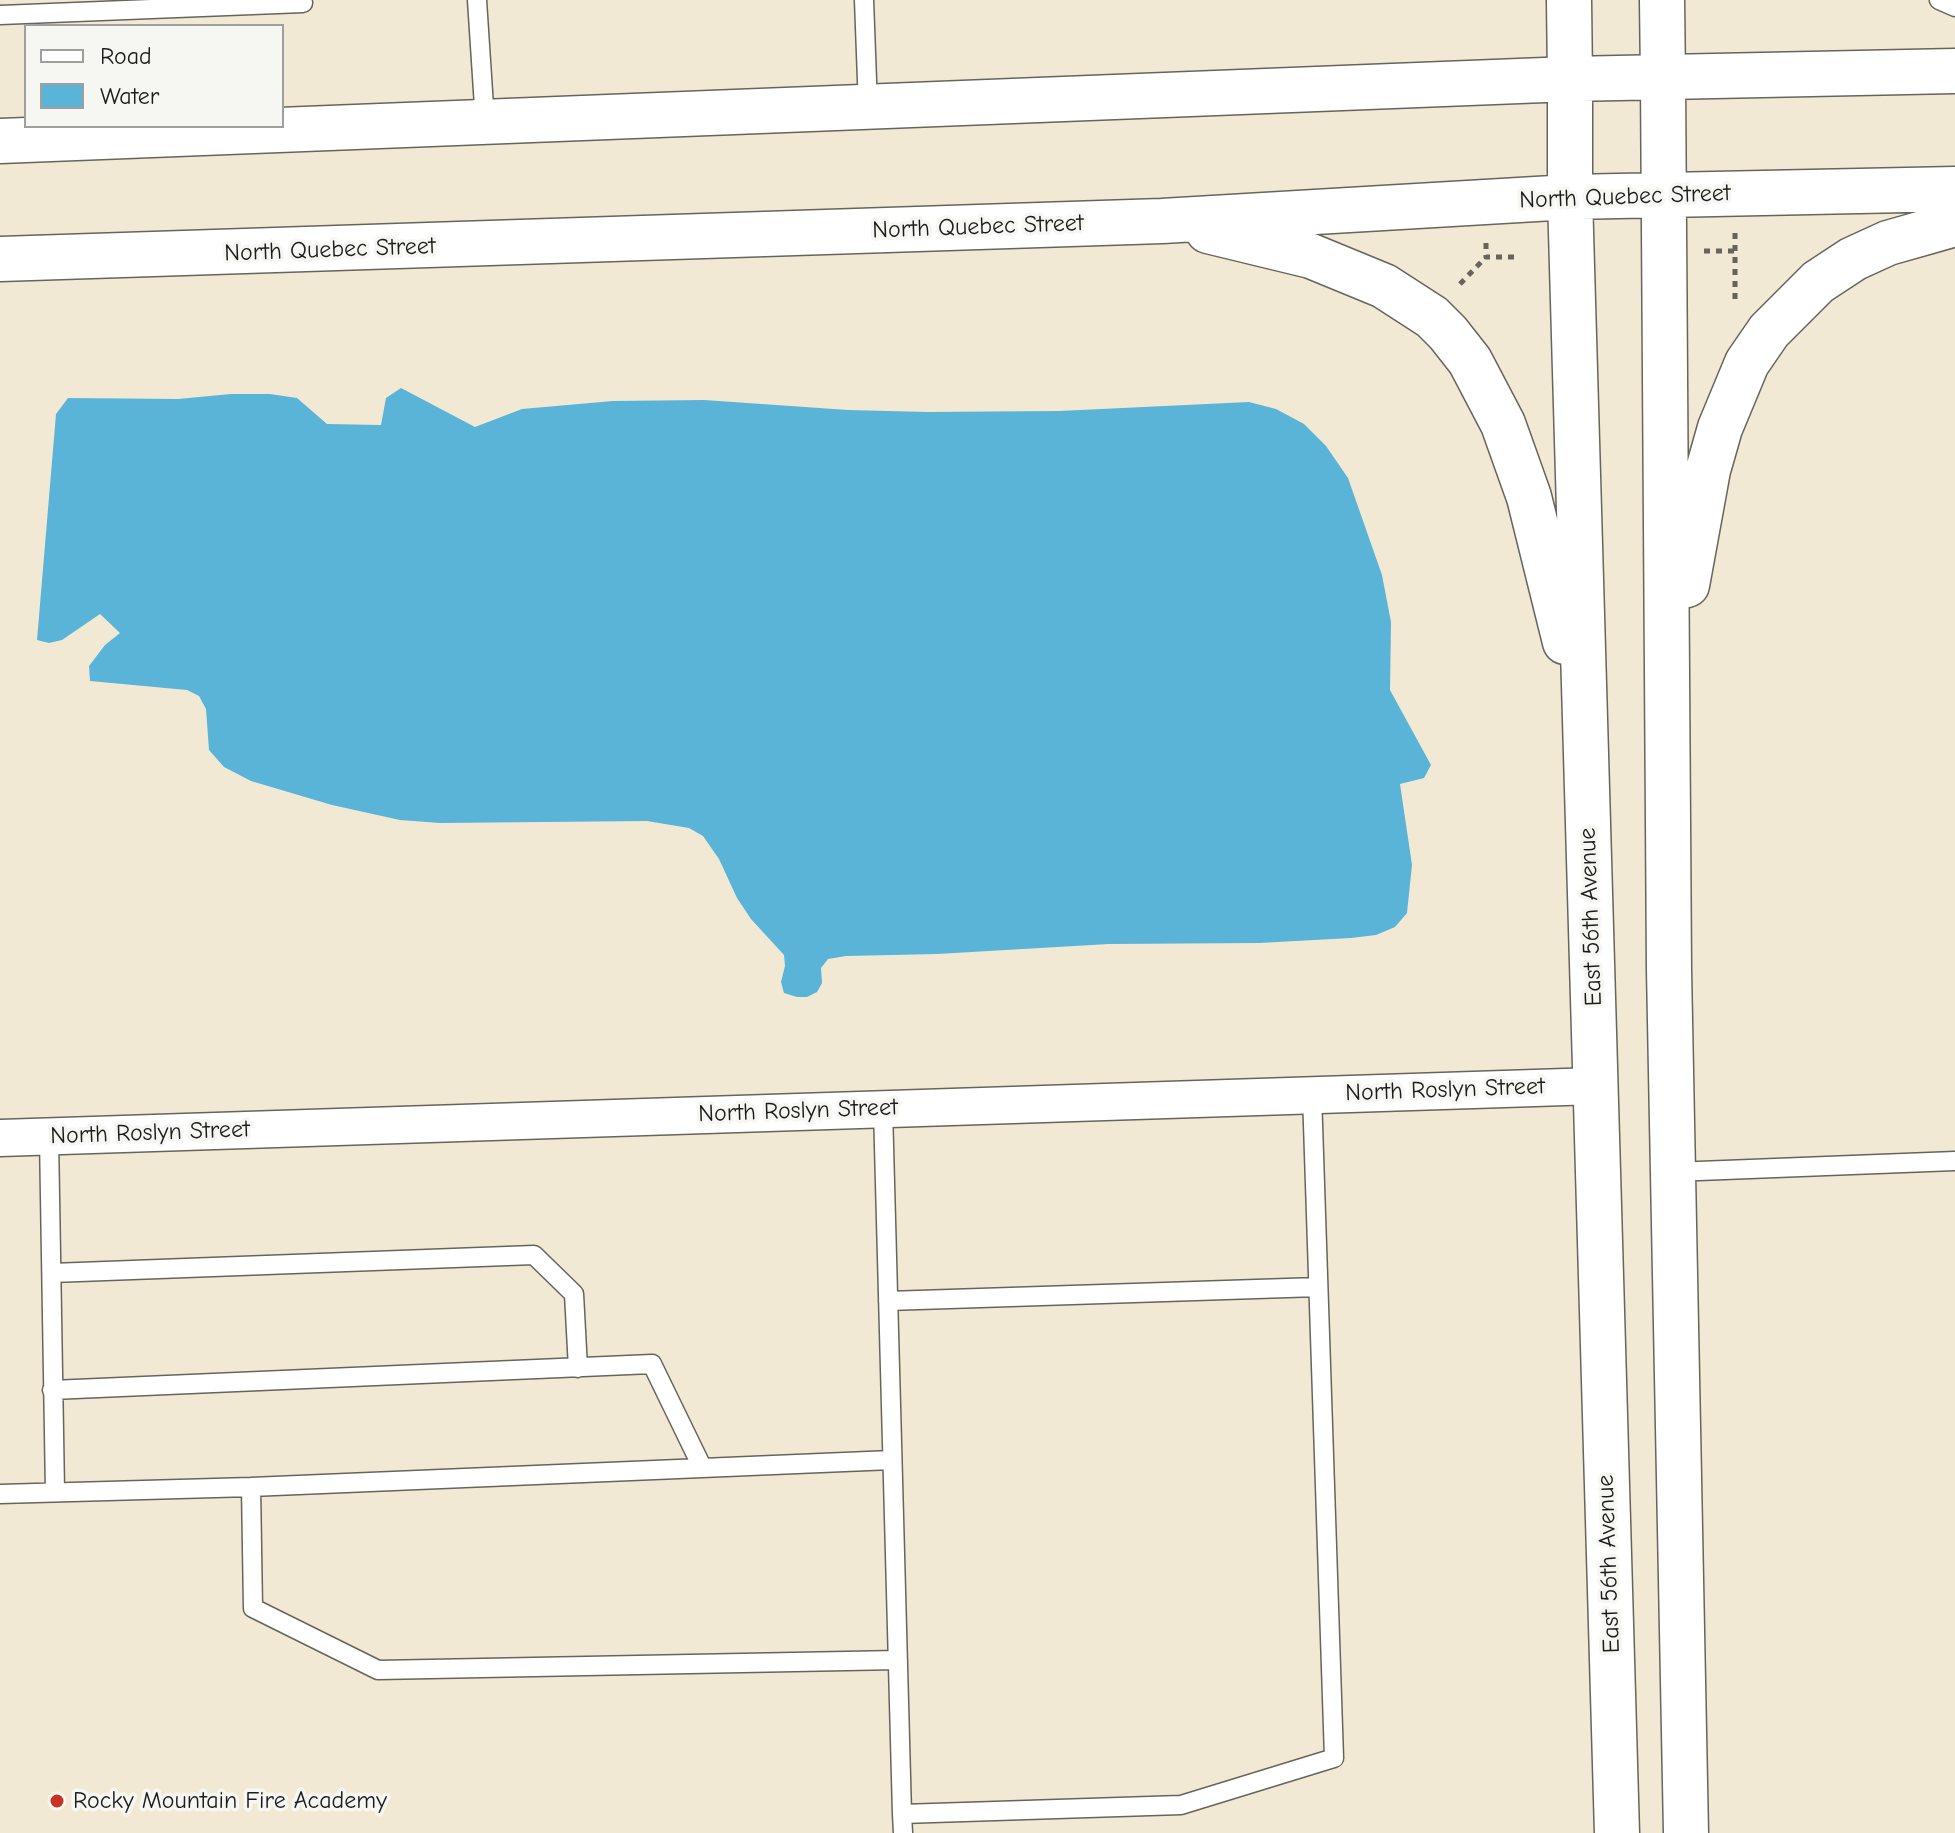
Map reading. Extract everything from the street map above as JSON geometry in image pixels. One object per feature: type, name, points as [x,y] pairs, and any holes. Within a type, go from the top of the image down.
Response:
[{"type":"main road","name":"East 56th Avenue","points":[[1569,0],[1570,197],[1617,1833]]},
{"type":"main road","points":[[1662,0],[1673,1172],[1686,1833]]},
{"type":"main road","points":[[284,127],[485,122],[1570,79],[1955,71]]},
{"type":"main road","points":[[0,141],[99,131],[228,128]]},
{"type":"main road","name":"North Quebec Street","points":[[0,259],[1162,221],[1570,197],[1955,189]]},
{"type":"main road","points":[[1162,221],[1311,256],[1384,286],[1432,317],[1448,333],[1489,393],[1516,457],[1540,535],[1558,618],[1585,705]]},
{"type":"main road","points":[[1667,698],[1708,470],[1720,428],[1747,363],[1769,331],[1818,282],[1853,259],[1888,243],[1955,224]]},
{"type":"street","name":"North Roslyn Street","points":[[0,1138],[1596,1086]]},
{"type":"lane","points":[[477,0],[485,122]]},
{"type":"lane","points":[[864,0],[868,107]]},
{"type":"lane","points":[[1939,0],[1955,7]]},
{"type":"lane","points":[[0,15],[303,3]]},
{"type":"lane","points":[[902,1814],[1181,1805],[1334,1758],[1312,1094]]},
{"type":"lane","points":[[883,1109],[903,1833]]},
{"type":"lane","points":[[49,1137],[55,1492]]},
{"type":"lane","points":[[1673,1172],[1955,1161]]},
{"type":"lane","points":[[52,1273],[534,1255],[574,1294],[578,1368]]},
{"type":"lane","points":[[888,1301],[1318,1287]]},
{"type":"lane","points":[[52,1390],[652,1364],[702,1467]]},
{"type":"lane","points":[[0,1494],[251,1487],[892,1460]]},
{"type":"lane","points":[[251,1487],[253,1608],[378,1670],[898,1660]]},
{"type":"path","points":[[1735,231],[1735,304],[1745,312]]},
{"type":"path","points":[[1460,284],[1486,257],[1486,240]]},
{"type":"path","points":[[1691,252],[1735,251]]},
{"type":"path","points":[[1486,257],[1515,257]]},
{"type":"water","points":[[401,388],[475,427],[522,409],[613,401],[704,400],[927,412],[1059,411],[1249,402],[1276,409],[1304,424],[1326,446],[1348,478],[1382,575],[1391,622],[1390,690],[1431,765],[1424,778],[1400,784],[1412,865],[1407,913],[1395,927],[1376,935],[1351,938],[1259,943],[1109,944],[846,956],[828,959],[821,968],[822,983],[817,992],[807,997],[797,997],[784,993],[781,982],[784,955],[751,919],[703,836],[689,828],[647,821],[440,823],[400,820],[332,805],[251,781],[224,767],[209,750],[206,709],[199,696],[187,690],[90,681],[89,666],[105,645],[120,633],[100,614],[62,640],[49,643],[37,640],[56,414],[68,398],[178,399],[270,394],[297,398],[327,424],[381,425],[386,398]]},
{"type":"place","name":"Rocky Mountain Fire Academy","points":[[57,1801]]}]
